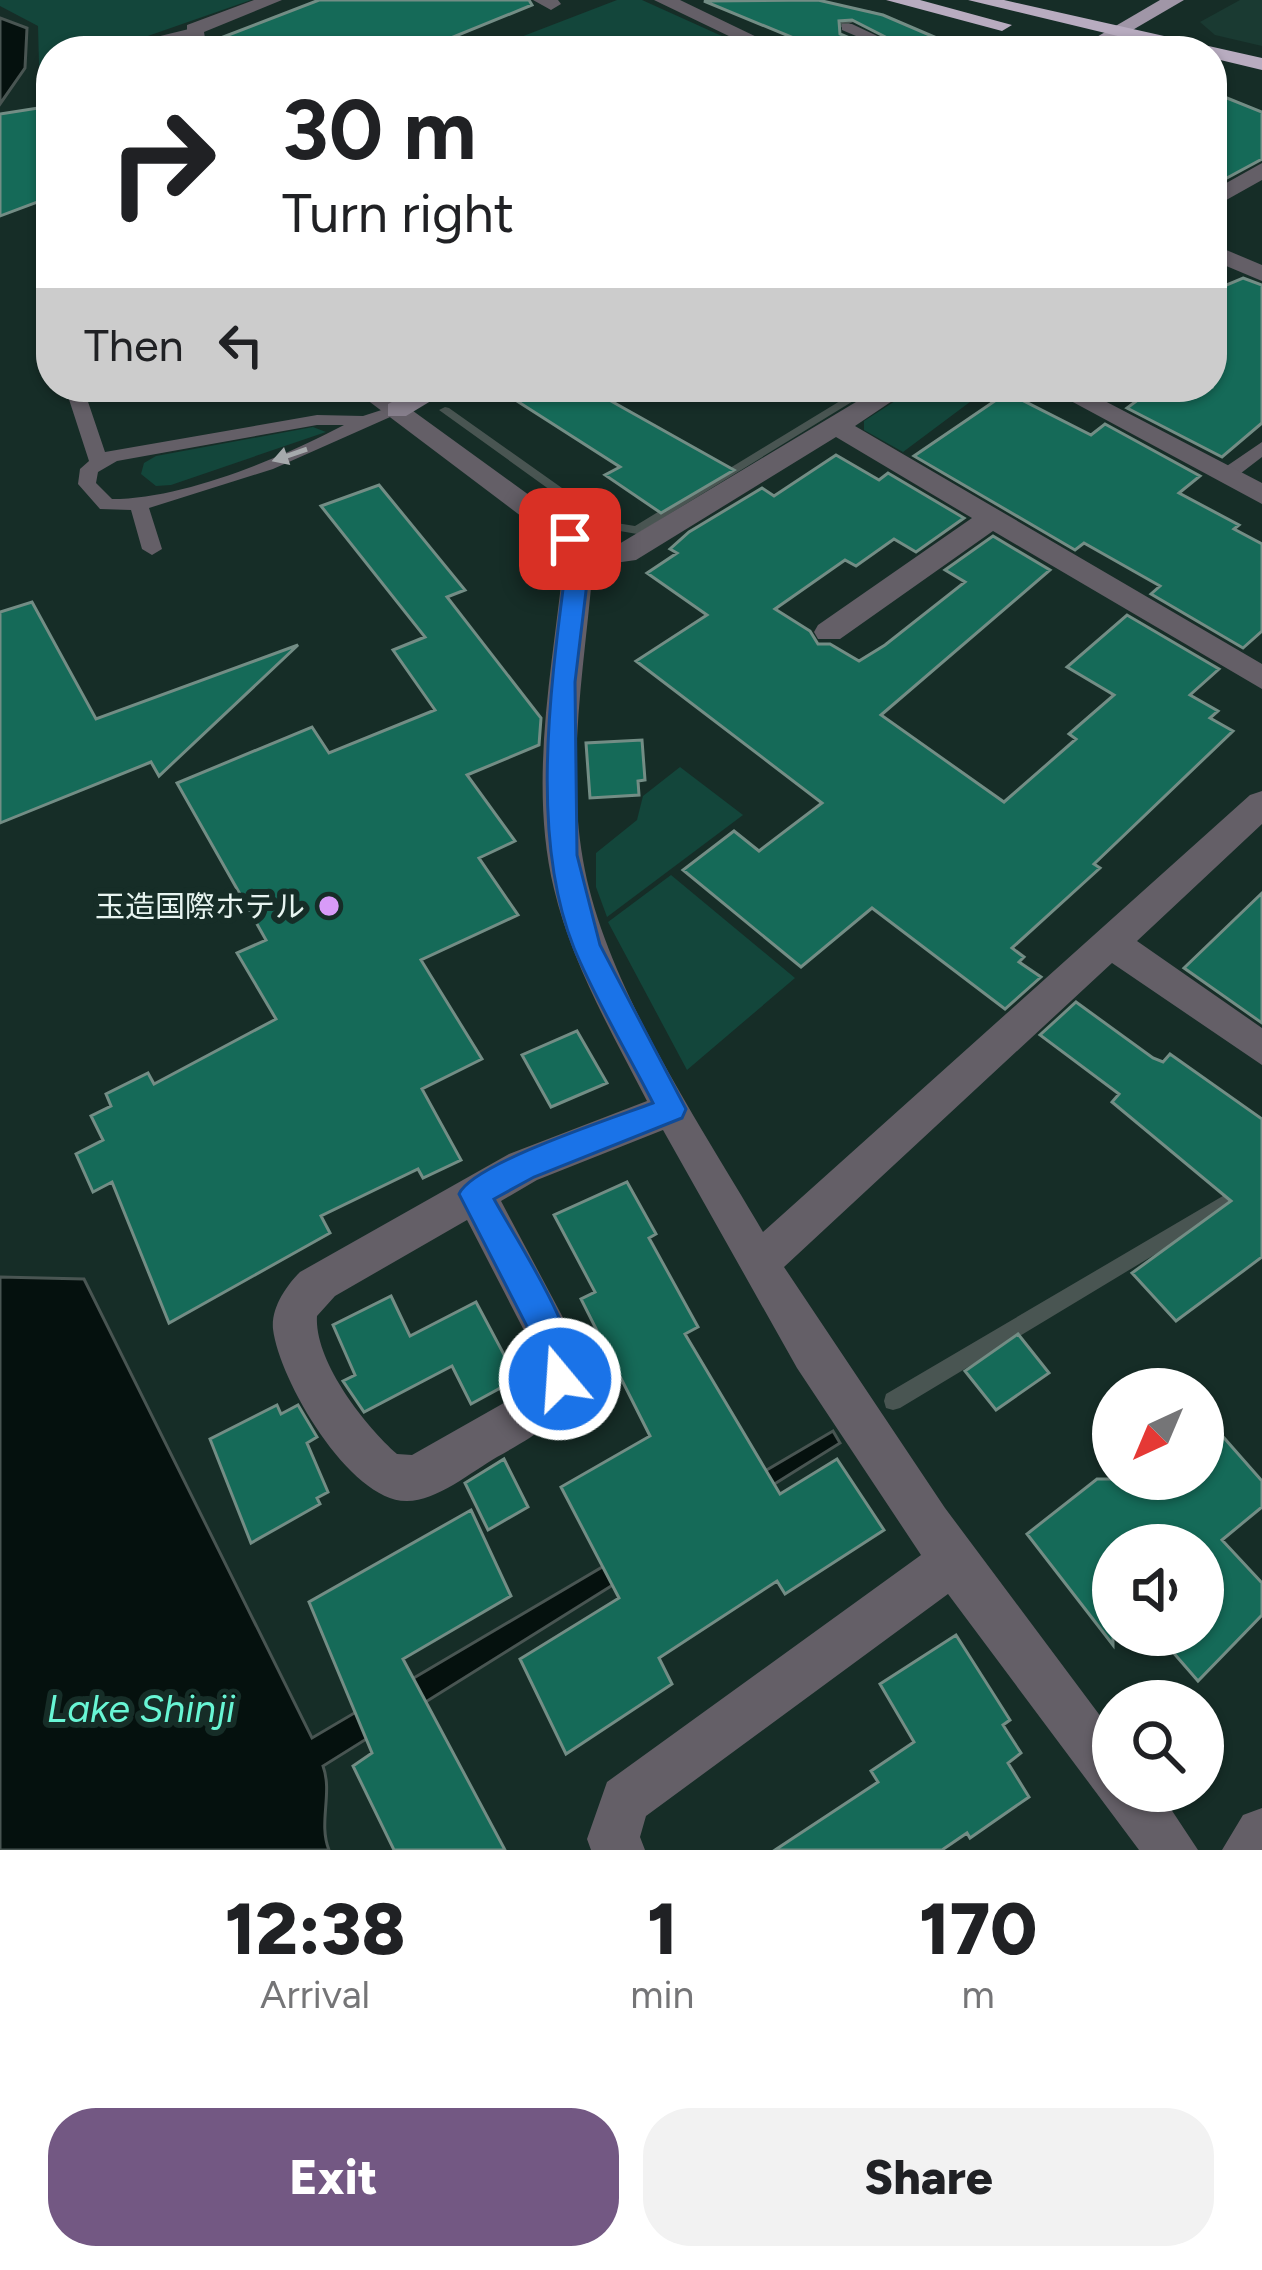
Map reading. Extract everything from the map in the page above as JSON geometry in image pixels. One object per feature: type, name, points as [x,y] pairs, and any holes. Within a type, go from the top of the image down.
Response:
[{"type":"highway","points":[[896,0],[1040,36]]},
{"type":"highway","points":[[977,0],[1101,36]]},
{"type":"highway","points":[[1227,56],[1262,64]]},
{"type":"highway","points":[[1227,76],[1262,84]]},
{"type":"main road","points":[[1125,36],[1174,0]]},
{"type":"street","points":[[204,36],[272,0]]},
{"type":"street","points":[[664,0],[743,36]]},
{"type":"street","points":[[1227,192],[1262,170]]},
{"type":"street","points":[[1227,258],[1262,274]]},
{"type":"street","points":[[385,402],[570,539],[578,558],[563,682],[564,855],[587,945],[758,1264],[857,1421],[1092,1745]]},
{"type":"street","points":[[397,410],[412,402]]},
{"type":"street","points":[[578,558],[626,553],[876,402]]},
{"type":"street","points":[[1086,402],[1262,495]]},
{"type":"street","points":[[1096,407],[1103,402]]},
{"type":"street","points":[[837,426],[1262,678]]},
{"type":"street","points":[[829,632],[992,518]]},
{"type":"street","points":[[758,1264],[1262,804]]},
{"type":"street","points":[[1112,943],[1262,1049]]},
{"type":"street","points":[[475,1194],[553,1342],[560,1379],[532,1412],[418,1477],[404,1479],[382,1472],[354,1442],[302,1347],[294,1328],[297,1311],[320,1282],[475,1194],[524,1167],[671,1109]]},
{"type":"street","points":[[619,1850],[613,1839],[625,1800],[956,1559]]},
{"type":"street","points":[[1142,1812],[1172,1850]]},
{"type":"street","points":[[1248,1850],[1262,1834]]},
{"type":"lane","points":[[848,28],[867,36]]},
{"type":"lane","points":[[79,402],[99,462]]},
{"type":"lane","points":[[359,420],[317,446],[139,506],[96,499],[86,477],[99,462],[317,420],[359,420],[397,410]]},
{"type":"lane","points":[[1225,476],[1262,448]]},
{"type":"lane","points":[[139,506],[152,550]]},
{"type":"shaded area","points":[[0,0],[251,0],[148,36],[38,36],[38,26],[0,6]]},
{"type":"shaded area","points":[[617,0],[642,0],[722,36],[523,36]]},
{"type":"shaded area","points":[[1240,0],[1262,0],[1262,46],[1215,35],[1200,22]]},
{"type":"shaded area","points":[[894,402],[970,402],[903,452],[864,430],[864,421]]},
{"type":"shaded area","points":[[313,427],[326,432],[171,485],[156,486],[141,474],[144,463],[156,456]]},
{"type":"shaded area","points":[[680,767],[743,815],[607,917],[596,887],[596,853],[637,820],[643,796]]},
{"type":"shaded area","points":[[671,875],[795,978],[687,1070],[608,922]]},
{"type":"water","points":[[0,18],[27,28],[25,68],[0,104]]},
{"type":"water","name":"Lake Shinji","points":[[0,1277],[84,1279],[312,1738],[833,1431],[840,1443],[323,1766],[329,1850],[0,1850]]},
{"type":"building","points":[[319,0],[529,0],[532,5],[456,36],[226,36]]},
{"type":"building","points":[[818,0],[883,15],[932,36],[883,36],[852,20],[839,21],[840,34],[845,36],[789,36],[704,1]]},
{"type":"building","points":[[1227,98],[1262,112],[1262,159],[1227,178]]},
{"type":"building","points":[[36,108],[36,203],[0,216],[0,114]]},
{"type":"building","points":[[1243,278],[1262,285],[1262,423],[1222,457],[1127,408],[1135,402],[1227,402],[1227,285]]},
{"type":"building","points":[[518,402],[613,402],[734,470],[661,513],[605,475],[620,467]]},
{"type":"building","points":[[993,402],[1026,402],[1091,435],[1105,424],[1200,476],[1179,493],[1239,525],[1234,529],[1262,544],[1262,631],[1243,648],[1151,594],[1160,586],[1084,543],[1075,550],[914,456]]},
{"type":"building","points":[[836,455],[879,480],[888,473],[964,518],[916,552],[894,539],[856,566],[845,560],[775,609],[810,631],[818,644],[830,644],[859,661],[885,645],[965,582],[945,570],[993,536],[1050,570],[881,715],[1004,802],[1076,739],[1069,734],[1114,695],[1067,667],[1127,615],[1219,669],[1190,695],[1218,711],[1210,718],[1233,731],[1094,864],[1100,868],[1012,948],[1024,957],[1019,962],[1041,977],[1005,1009],[872,908],[801,967],[683,870],[734,831],[759,851],[822,803],[636,661],[707,615],[647,573],[677,553],[670,549],[689,532],[762,488],[774,496]]},
{"type":"building","name":"玉造国際ホテル","points":[[379,485],[465,590],[447,597],[541,718],[539,745],[467,775],[515,841],[479,858],[518,915],[421,960],[482,1059],[422,1089],[461,1160],[423,1178],[418,1169],[321,1216],[330,1233],[169,1323],[112,1182],[93,1192],[76,1154],[103,1140],[91,1116],[111,1106],[106,1094],[148,1073],[154,1084],[276,1019],[237,953],[266,940],[177,783],[312,727],[329,753],[435,710],[393,650],[425,637],[321,506]]},
{"type":"building","points":[[32,602],[96,719],[298,645],[159,776],[151,762],[0,823],[0,612]]},
{"type":"building","points":[[642,740],[645,780],[638,781],[639,795],[590,798],[586,743]]},
{"type":"building","points":[[1262,893],[1262,1023],[1184,968]]},
{"type":"building","points":[[1076,1002],[1153,1058],[1163,1062],[1170,1054],[1262,1119],[1262,1257],[1176,1321],[1132,1273],[1231,1201],[1112,1102],[1119,1094],[1040,1035]]},
{"type":"building","points":[[577,1031],[607,1083],[551,1107],[522,1055]]},
{"type":"building","points":[[627,1182],[656,1234],[649,1238],[698,1327],[685,1334],[780,1494],[837,1459],[884,1530],[785,1594],[777,1581],[659,1658],[672,1684],[566,1754],[520,1659],[619,1598],[561,1487],[650,1436],[581,1299],[595,1292],[554,1215]]},
{"type":"building","points":[[391,1296],[410,1336],[476,1302],[517,1379],[471,1404],[452,1366],[364,1412],[343,1381],[355,1375],[333,1325]]},
{"type":"building","points":[[1018,1334],[1049,1373],[996,1410],[965,1371]]},
{"type":"building","points":[[277,1405],[281,1414],[298,1405],[317,1437],[307,1443],[328,1492],[317,1498],[320,1504],[251,1543],[210,1439]]},
{"type":"building","points":[[1224,1438],[1262,1481],[1262,1507],[1224,1538],[1224,1524],[1092,1524],[1092,1618],[1027,1534],[1092,1483],[1092,1500],[1224,1500]]},
{"type":"building","points":[[504,1459],[528,1507],[488,1530],[465,1483]]},
{"type":"building","points":[[471,1510],[511,1596],[403,1659],[505,1850],[394,1850],[353,1766],[372,1753],[309,1602]]},
{"type":"building","points":[[1224,1542],[1262,1583],[1262,1615],[1224,1654]]},
{"type":"building","points":[[956,1635],[1010,1720],[1003,1725],[1021,1753],[1008,1763],[1029,1797],[970,1838],[967,1833],[942,1850],[775,1850],[878,1782],[871,1771],[914,1742],[880,1684]]},
{"type":"building","points":[[1176,1656],[1222,1656],[1199,1680]]},
{"type":"waterway","points":[[816,36],[871,12]]},
{"type":"waterway","points":[[445,410],[607,525],[637,530],[846,402]]},
{"type":"waterway","points":[[893,1401],[1262,1181]]},
{"type":"place","name":"玉造国際ホテル","points":[[329,906]]},
{"type":"route","points":[[560,1379],[553,1342],[475,1194],[524,1167],[671,1109],[587,945],[564,855],[563,682],[578,558],[570,539]]}]
